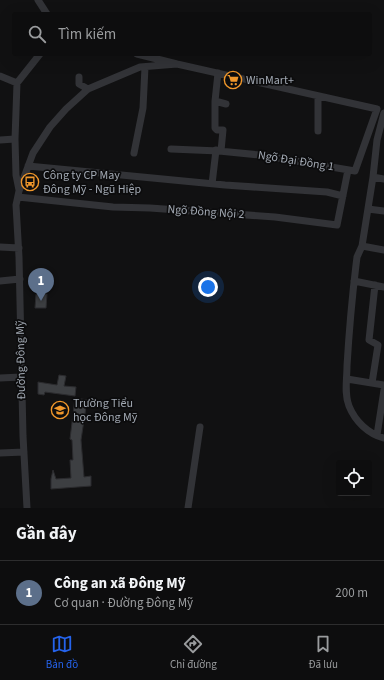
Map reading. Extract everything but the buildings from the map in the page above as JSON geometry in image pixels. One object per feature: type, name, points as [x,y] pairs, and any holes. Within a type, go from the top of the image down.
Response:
[{"type":"street","points":[[38,0],[46,12]]},
{"type":"street","points":[[19,194],[16,175],[15,139],[17,83],[38,56]]},
{"type":"street","points":[[145,56],[318,96],[318,131]]},
{"type":"street","name":"Đường Đông Mỹ","points":[[27,508],[21,374],[19,248],[16,205],[28,166],[33,153],[50,127],[66,109],[88,90],[140,67],[177,64]]},
{"type":"street","points":[[134,153],[143,108],[145,67]]},
{"type":"street","points":[[212,184],[223,130],[217,130],[215,128],[215,101],[218,73]]},
{"type":"street","points":[[0,76],[17,83]]},
{"type":"street","points":[[79,77],[79,84],[88,90]]},
{"type":"street","name":"Ngõ Đại Đồng 1","points":[[171,149],[219,151],[260,155],[355,171],[377,109],[318,96]]},
{"type":"street","points":[[215,101],[226,104]]},
{"type":"street","points":[[384,113],[377,140],[374,177],[362,246],[357,257],[348,334],[346,392],[352,413],[357,421],[365,428],[384,438]]},
{"type":"street","points":[[0,140],[15,139]]},
{"type":"street","points":[[28,166],[212,184],[327,192],[343,196]]},
{"type":"street","name":"Ngõ Đồng Nội 2","points":[[19,194],[113,208],[150,208],[276,217],[337,225],[348,170]]},
{"type":"street","points":[[374,177],[384,179]]},
{"type":"street","points":[[368,209],[384,211]]},
{"type":"street","points":[[362,246],[384,250]]},
{"type":"street","points":[[0,247],[19,248]]},
{"type":"street","points":[[0,281],[20,279]]},
{"type":"street","points":[[354,281],[384,287]]},
{"type":"street","points":[[372,383],[378,344],[369,340],[375,285]]},
{"type":"street","points":[[0,373],[21,374]]},
{"type":"street","points":[[0,378],[21,374]]},
{"type":"street","points":[[347,379],[384,385]]},
{"type":"street","points":[[377,435],[384,390]]},
{"type":"street","points":[[188,508],[200,427]]},
{"type":"street","points":[[0,453],[24,452]]},
{"type":"place","name":"WinMart+","points":[[233,80]]},
{"type":"place","name":"Công ty CP May Đông Mỹ - Ngũ Hiệp","points":[[30,182]]},
{"type":"place","name":"Công an xã Đông Mỹ","points":[[41,301]]},
{"type":"place","name":"Trường Tiểu học Đông Mỹ","points":[[60,410]]}]
